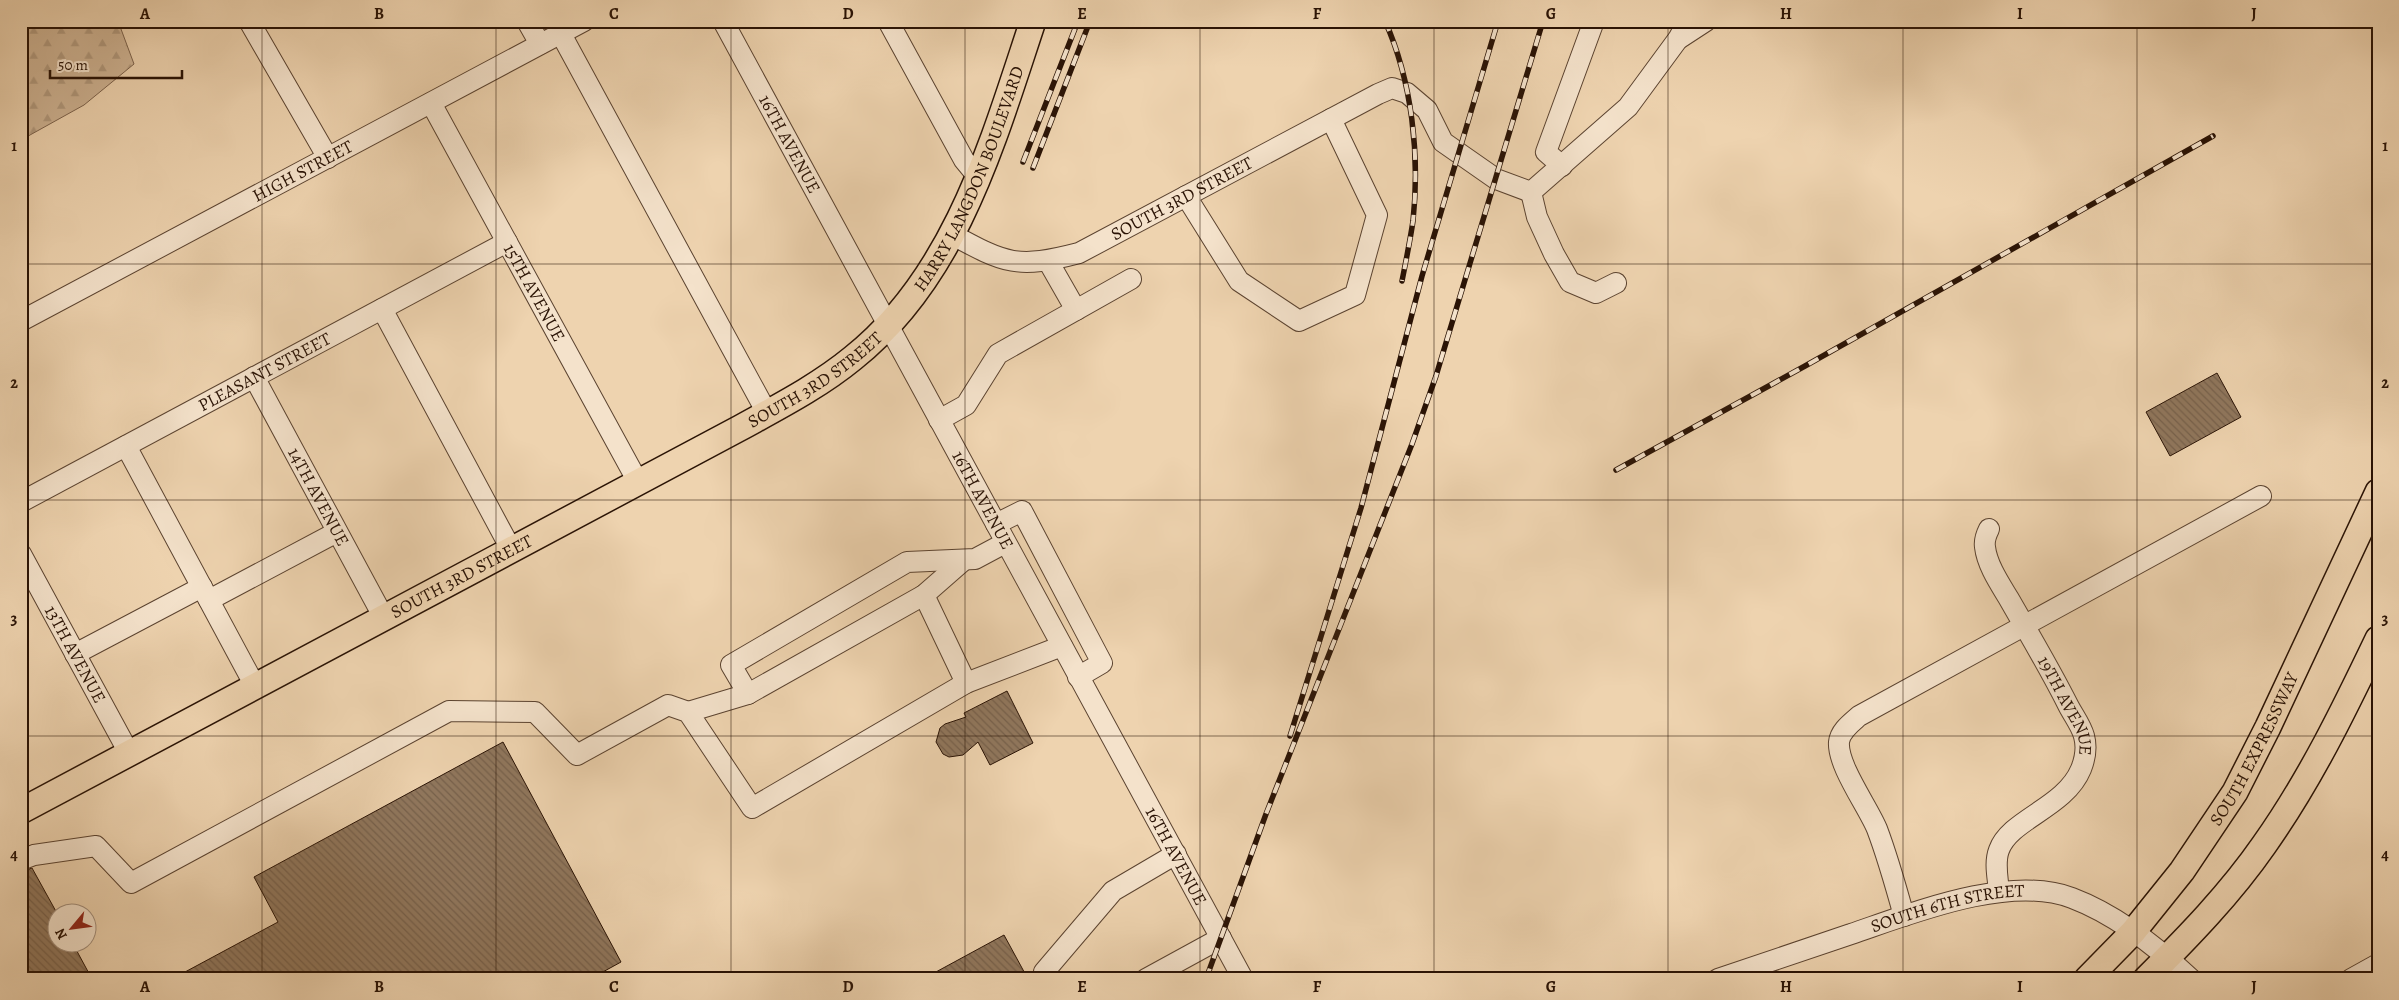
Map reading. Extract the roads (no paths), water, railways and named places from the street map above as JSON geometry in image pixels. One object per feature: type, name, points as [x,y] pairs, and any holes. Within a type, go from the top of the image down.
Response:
[{"type":"main road","name":"HARRY LANGDON BOULEVARD","points":[[888,325],[920,285],[951,234],[994,137],[1033,21]]},
{"type":"main road","name":"SOUTH 3RD STREET","points":[[21,810],[512,551],[767,413],[853,358],[888,325]]},
{"type":"main road","name":"SOUTH EXPRESSWAY","points":[[2086,979],[2133,932],[2182,871],[2235,792],[2268,727],[2378,492]]},
{"type":"main road","points":[[2146,979],[2238,880],[2275,829],[2311,773],[2378,638]]},
{"type":"street","points":[[249,21],[328,158]]},
{"type":"street","points":[[527,21],[540,44]]},
{"type":"street","name":"HIGH STREET","points":[[21,321],[584,21]]},
{"type":"street","name":"16TH AVENUE","points":[[723,21],[1243,979]]},
{"type":"street","points":[[888,21],[964,160],[978,176]]},
{"type":"street","points":[[1562,166],[1546,152],[1594,21]]},
{"type":"street","points":[[1616,283],[1596,293],[1570,282],[1537,218],[1531,192],[1628,107],[1678,39],[1688,21]]},
{"type":"street","points":[[1678,39],[1706,21]]},
{"type":"street","points":[[561,34],[767,413]]},
{"type":"street","name":"SOUTH 3RD STREET","points":[[951,234],[986,254],[1021,264],[1048,261],[1078,253],[1392,88],[1407,93],[1427,110],[1443,142],[1496,179],[1531,192]]},
{"type":"street","name":"15TH AVENUE","points":[[431,102],[638,482]]},
{"type":"street","points":[[1186,196],[1240,281],[1299,321],[1355,295],[1377,215],[1331,119]]},
{"type":"street","name":"PLEASANT STREET","points":[[21,502],[507,242]]},
{"type":"street","points":[[1048,261],[1076,310]]},
{"type":"street","points":[[939,420],[966,405],[998,354],[1131,279]]},
{"type":"street","points":[[382,309],[512,551]]},
{"type":"street","name":"14TH AVENUE","points":[[254,378],[384,618]]},
{"type":"street","points":[[126,446],[256,686]]},
{"type":"street","points":[[1904,916],[1892,869],[1876,827],[1842,760],[1839,742],[1845,728],[1859,716],[2262,496]]},
{"type":"street","points":[[996,524],[1022,511],[1102,663],[1078,677]]},
{"type":"street","name":"19TH AVENUE","points":[[1989,529],[1985,548],[1988,559],[2084,735],[2086,748],[2078,777],[2066,794],[2004,840],[1996,861],[1999,892]]},
{"type":"street","points":[[75,654],[337,532]]},
{"type":"street","points":[[748,694],[731,665],[906,562],[974,559],[1005,542]]},
{"type":"street","name":"13TH AVENUE","points":[[21,554],[129,753]]},
{"type":"street","points":[[21,860],[34,855],[96,846],[131,882],[449,711],[536,712],[577,755],[668,705],[688,712],[748,694],[924,595],[964,560]]},
{"type":"street","points":[[924,595],[966,683]]},
{"type":"street","points":[[688,712],[752,808],[966,683],[1058,640],[1080,620]]},
{"type":"street","points":[[1047,979],[1044,972],[1112,891],[1176,854]]},
{"type":"street","name":"SOUTH 6TH STREET","points":[[1718,979],[1940,904],[1999,892],[2022,891],[2072,898],[2133,932],[2168,957]]},
{"type":"street","points":[[1146,979],[1221,938]]},
{"type":"street","points":[[2168,957],[2191,979]]},
{"type":"street","points":[[2351,979],[2378,964]]},
{"type":"railway","points":[[1023,162],[1078,21]]},
{"type":"railway","points":[[1033,168],[1090,21]]},
{"type":"railway","points":[[1385,21],[1402,68],[1408,93],[1414,145],[1415,196],[1413,221],[1402,281]]},
{"type":"railway","points":[[1290,736],[1361,508],[1422,276],[1498,21]]},
{"type":"railway","points":[[1206,979],[1266,814],[1412,444],[1436,376],[1543,21]]},
{"type":"railway","points":[[1616,470],[1805,366],[2213,136]]}]
